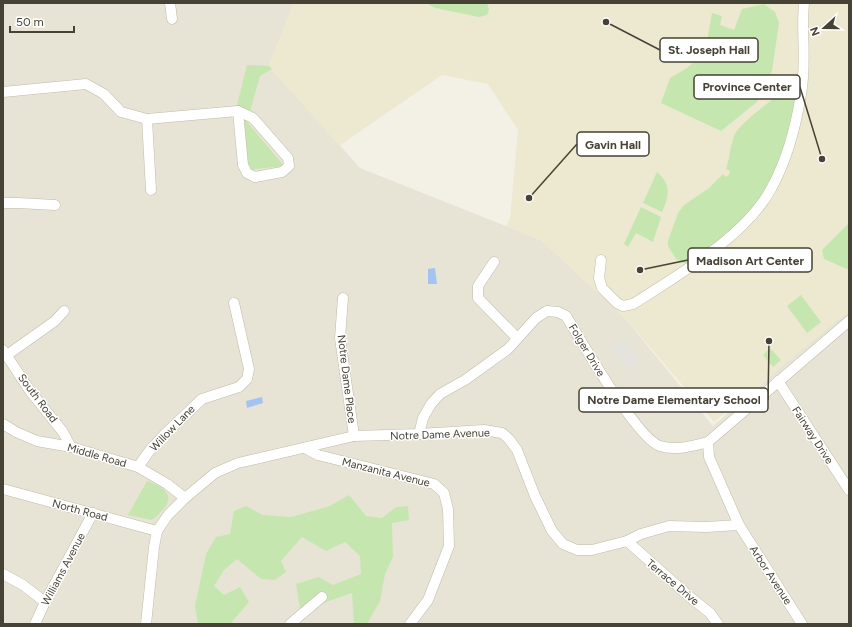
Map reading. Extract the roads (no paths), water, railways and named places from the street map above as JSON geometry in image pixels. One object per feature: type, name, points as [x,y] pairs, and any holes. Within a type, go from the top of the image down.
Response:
[{"type":"street","points":[[170,3],[172,19]]},
{"type":"street","points":[[601,260],[599,278],[602,288],[617,303],[623,306],[633,304],[720,246],[750,218],[771,190],[786,157],[802,93],[804,3]]},
{"type":"street","points":[[3,92],[86,84],[104,94],[121,112],[147,120],[238,111],[253,118],[288,158],[289,166],[282,172],[254,176],[247,173],[243,165],[238,111]]},
{"type":"street","points":[[147,120],[151,190]]},
{"type":"street","points":[[3,204],[18,203],[55,206]]},
{"type":"street","points":[[494,262],[478,286],[478,298],[517,338]]},
{"type":"street","name":"Notre Dame Place","points":[[343,298],[340,338],[354,436]]},
{"type":"street","name":"Willow Lane","points":[[138,467],[150,450],[197,403],[202,399],[239,387],[247,379],[249,369],[234,303]]},
{"type":"street","points":[[5,353],[55,321],[64,311]]},
{"type":"street","name":"Folger Drive","points":[[419,434],[423,418],[430,404],[440,394],[492,362],[508,349],[536,318],[547,311],[558,312],[566,316],[604,379],[649,439],[658,446],[668,448],[694,446],[708,442]]},
{"type":"street","points":[[739,525],[709,457],[708,442],[849,321]]},
{"type":"street","name":"South Road","points":[[5,353],[30,391],[63,432],[71,446]]},
{"type":"street","name":"Fairway Drive","points":[[778,381],[849,490]]},
{"type":"street","name":"Middle Road","points":[[3,424],[16,432],[37,441],[71,446],[138,467],[167,484],[185,498]]},
{"type":"street","name":"Notre Dame Avenue","points":[[146,624],[157,531],[168,515],[185,498],[222,468],[354,436],[484,430],[502,433],[509,439],[517,450],[535,496],[552,531],[563,544],[578,550],[592,550],[626,541],[641,534],[670,526],[706,527],[739,525]]},
{"type":"street","name":"Manzanita Avenue","points":[[306,448],[318,455],[434,484],[444,493],[448,509],[448,546],[428,600],[410,624]]},
{"type":"street","name":"North Road","points":[[3,489],[157,531]]},
{"type":"street","name":"Williams Avenue","points":[[35,624],[45,602],[93,514]]},
{"type":"street","name":"Arbor Avenue","points":[[739,525],[802,624]]},
{"type":"street","name":"Terrace Drive","points":[[626,541],[710,613],[718,624]]},
{"type":"street","points":[[3,574],[23,585],[45,602]]},
{"type":"street","points":[[290,624],[322,597]]},
{"type":"water","points":[[435,268],[437,284],[428,284],[428,269]]},
{"type":"water","points":[[262,397],[263,403],[247,408],[246,401]]},
{"type":"place","name":"St. Joseph Hall","points":[[606,22]]},
{"type":"place","name":"Province Center","points":[[822,159]]},
{"type":"place","name":"Gavin Hall","points":[[529,198]]},
{"type":"place","name":"Madison Art Center","points":[[640,270]]},
{"type":"place","name":"Notre Dame Elementary School","points":[[769,341]]}]
